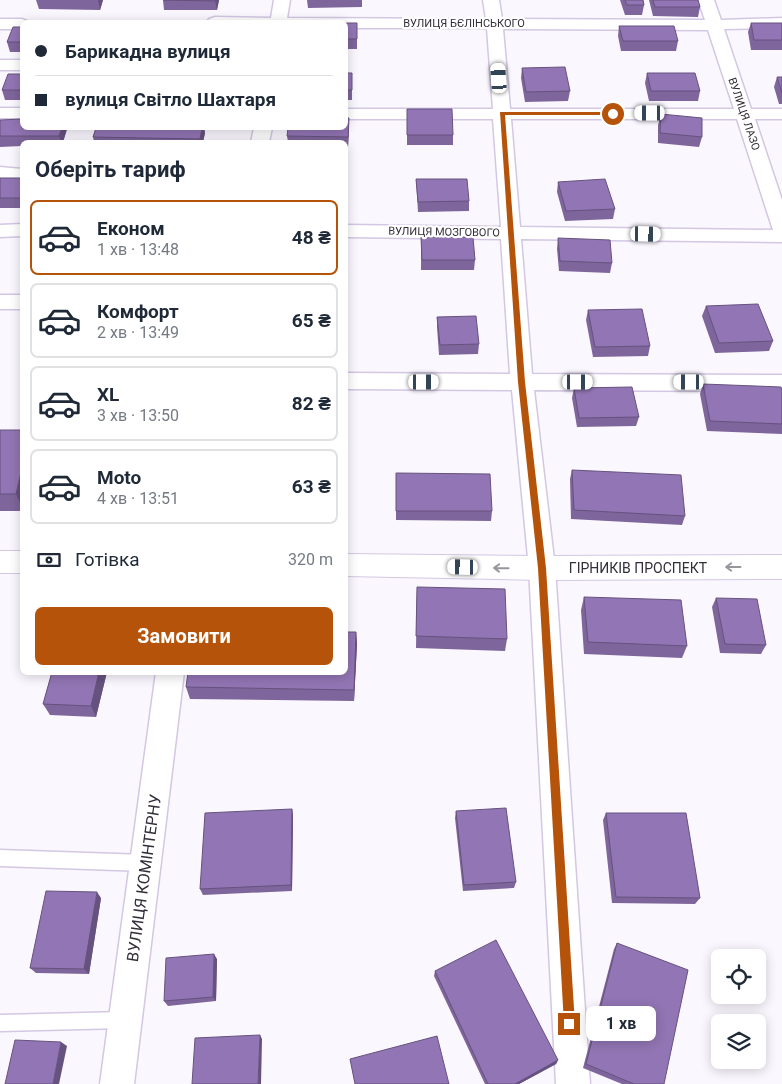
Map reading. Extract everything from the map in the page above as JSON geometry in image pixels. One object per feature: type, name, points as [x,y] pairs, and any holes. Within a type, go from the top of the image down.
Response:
[{"type":"main road","points":[[0,562],[20,562]]},
{"type":"main road","name":"ГІРНИКІВ ПРОСПЕКТ","points":[[348,565],[542,568],[782,567]]},
{"type":"street","points":[[278,20],[282,0]]},
{"type":"street","name":"ВУЛИЦЯ ЛАЗО","points":[[706,0],[782,228]]},
{"type":"street","points":[[493,12],[522,382],[542,568],[573,1084]]},
{"type":"street","name":"ВУЛИЦЯ БЄЛІНСЬКОГО","points":[[321,20],[493,12],[714,25],[782,23]]},
{"type":"street","points":[[0,24],[20,24]]},
{"type":"street","points":[[0,66],[20,65]]},
{"type":"street","points":[[0,112],[20,113]]},
{"type":"street","points":[[348,114],[782,114]]},
{"type":"street","points":[[0,173],[20,174]]},
{"type":"street","points":[[0,230],[20,230]]},
{"type":"street","name":"ВУЛИЦЯ МОЗГОВОГО","points":[[348,231],[782,236]]},
{"type":"street","points":[[0,302],[20,302]]},
{"type":"street","points":[[348,381],[782,383]]},
{"type":"street","name":"ВУЛИЦЯ КОМІНТЕРНУ","points":[[117,1084],[170,675]]},
{"type":"lane","points":[[0,858],[146,863]]},
{"type":"lane","points":[[0,1023],[124,1020]]},
{"type":"building","points":[[163,0],[216,0],[215,1]]},
{"type":"building","points":[[625,0],[643,0],[644,5],[627,5]]},
{"type":"building","points":[[653,0],[698,0],[700,7],[655,7]]},
{"type":"building","points":[[348,23],[357,23],[357,39],[348,39]]},
{"type":"building","points":[[751,23],[782,23],[782,40],[754,40]]},
{"type":"building","points":[[619,26],[674,26],[678,41],[623,41]]},
{"type":"building","points":[[13,27],[20,27],[20,42],[7,42]]},
{"type":"building","points":[[565,67],[570,91],[526,92],[522,68]]},
{"type":"building","points":[[348,73],[352,73],[352,90],[348,90]]},
{"type":"building","points":[[647,73],[695,73],[700,91],[651,91]]},
{"type":"building","points":[[8,74],[20,74],[20,90],[2,90]]},
{"type":"building","points":[[777,77],[782,77],[782,93]]},
{"type":"building","points":[[407,109],[452,109],[453,135],[407,135]]},
{"type":"building","points":[[661,114],[702,118],[702,137],[660,133]]},
{"type":"building","points":[[349,118],[348,137],[287,136],[288,130],[348,130]]},
{"type":"building","points":[[20,119],[20,130],[61,130],[59,136],[0,136],[0,120]]},
{"type":"building","points":[[95,130],[202,130],[200,139],[93,137]]},
{"type":"building","points":[[0,178],[20,178],[20,198],[0,198]]},
{"type":"building","points":[[416,179],[467,179],[469,201],[418,202]]},
{"type":"building","points":[[605,179],[615,209],[566,211],[558,182]]},
{"type":"building","points":[[421,237],[473,237],[475,260],[422,260]]},
{"type":"building","points":[[558,238],[610,240],[612,263],[560,261]]},
{"type":"building","points":[[758,304],[773,341],[719,343],[706,306]]},
{"type":"building","points":[[642,309],[650,346],[595,347],[588,310]]},
{"type":"building","points":[[476,316],[479,344],[440,345],[437,317]]},
{"type":"building","points":[[703,384],[781,387],[782,424],[710,421]]},
{"type":"building","points":[[632,387],[639,417],[579,418],[574,388]]},
{"type":"building","points":[[0,430],[20,430],[20,477],[16,494],[0,494]]},
{"type":"building","points":[[572,470],[681,475],[685,516],[574,510]]},
{"type":"building","points":[[396,473],[490,474],[492,511],[396,511]]},
{"type":"building","points":[[417,587],[505,589],[507,639],[416,636]]},
{"type":"building","points":[[584,597],[681,600],[687,646],[588,642]]},
{"type":"building","points":[[716,598],[757,599],[766,645],[725,644]]},
{"type":"building","points":[[348,632],[356,632],[354,690],[186,687],[188,675],[348,675]]},
{"type":"building","points":[[51,675],[98,675],[91,706],[43,704]]},
{"type":"building","points":[[506,808],[516,882],[464,885],[456,811]]},
{"type":"building","points":[[292,809],[291,885],[200,889],[205,813]]},
{"type":"building","points":[[606,813],[686,813],[700,898],[616,897]]},
{"type":"building","points":[[46,891],[97,892],[84,969],[30,968]]},
{"type":"building","points":[[496,940],[558,1060],[515,1084],[488,1084],[435,971]]},
{"type":"building","points":[[617,943],[688,970],[664,1084],[634,1084],[586,1064]]},
{"type":"building","points":[[214,954],[213,997],[164,1001],[166,958]]},
{"type":"building","points":[[260,1035],[258,1084],[192,1084],[195,1038]]},
{"type":"building","points":[[437,1036],[449,1084],[355,1084],[350,1059]]},
{"type":"building","points":[[15,1040],[61,1042],[53,1084],[5,1084]]},
{"type":"route","points":[[569,1024],[542,568],[522,382],[502,114],[613,114]]}]
